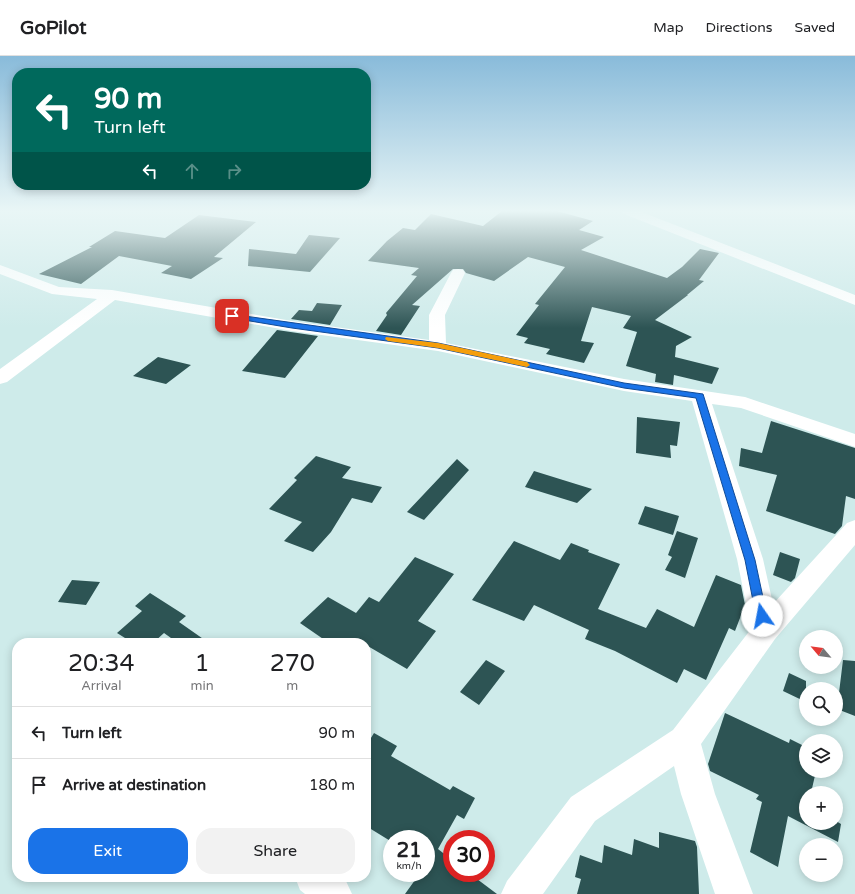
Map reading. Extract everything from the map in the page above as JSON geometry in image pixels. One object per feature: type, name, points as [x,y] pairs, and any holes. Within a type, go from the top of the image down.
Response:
[{"type":"street","points":[[728,250],[855,300]]},
{"type":"street","points":[[0,269],[57,291],[112,294],[292,326],[438,346],[624,385],[745,403],[855,441]]},
{"type":"street","points":[[438,346],[436,315],[458,273]]},
{"type":"street","points":[[0,378],[112,294]]},
{"type":"street","points":[[700,396],[750,560],[765,631]]},
{"type":"street","points":[[520,894],[582,809],[684,741],[765,631],[855,529]]},
{"type":"street","points":[[684,741],[698,794],[734,894]]},
{"type":"street","points":[[319,882],[333,894]]},
{"type":"building","points":[[86,250],[222,250],[214,257],[223,258],[191,279],[161,273],[172,266],[119,256],[81,284],[39,274]]},
{"type":"building","points":[[249,250],[296,254],[299,250],[329,250],[310,272],[248,266]]},
{"type":"building","points":[[378,250],[581,250],[667,278],[682,267],[699,250],[719,253],[699,280],[704,281],[655,320],[692,337],[676,346],[675,357],[719,368],[712,384],[674,375],[673,385],[655,382],[656,374],[626,366],[637,332],[623,328],[631,316],[592,307],[581,341],[594,343],[584,363],[546,354],[550,349],[524,343],[528,338],[516,335],[539,305],[535,304],[565,267],[528,257],[494,281],[466,273],[463,269],[453,269],[412,305],[420,306],[401,335],[376,331],[387,315],[386,313],[417,276],[411,275],[419,268],[368,261]]},
{"type":"building","points":[[317,303],[342,305],[330,325],[291,319],[299,310],[312,311]]},
{"type":"building","points":[[277,330],[318,336],[285,378],[242,371]]},
{"type":"building","points":[[158,357],[191,365],[166,384],[133,376]]},
{"type":"building","points":[[637,417],[680,422],[677,446],[670,445],[671,458],[636,453]]},
{"type":"building","points":[[771,421],[855,448],[855,499],[846,496],[842,526],[835,534],[766,511],[777,475],[739,466],[741,448],[762,453]]},
{"type":"building","points":[[316,456],[351,467],[342,478],[382,487],[372,503],[352,498],[331,532],[313,552],[284,541],[302,522],[269,509],[297,480],[294,478]]},
{"type":"building","points":[[457,459],[469,470],[424,520],[407,512]]},
{"type":"building","points":[[534,471],[592,489],[577,503],[525,487]]},
{"type":"building","points":[[645,506],[679,516],[673,535],[638,524]]},
{"type":"building","points":[[677,531],[698,538],[685,578],[665,570],[672,557],[668,555]]},
{"type":"building","points":[[514,541],[560,560],[571,543],[589,550],[588,552],[620,564],[598,609],[646,628],[657,609],[694,627],[716,575],[741,585],[745,605],[735,631],[729,628],[706,680],[684,669],[677,683],[615,651],[585,639],[589,630],[534,605],[524,621],[472,600]]},
{"type":"building","points":[[780,552],[800,559],[795,578],[791,582],[773,575]]},
{"type":"building","points":[[415,557],[454,574],[418,621],[436,631],[407,669],[371,648],[371,638],[322,638],[300,623],[328,597],[356,613],[369,597],[379,602]]},
{"type":"building","points":[[72,580],[100,582],[86,605],[58,602]]},
{"type":"building","points":[[150,593],[186,616],[179,622],[202,638],[171,638],[164,633],[158,638],[125,638],[117,633],[142,611],[135,606]]},
{"type":"building","points":[[486,660],[505,671],[479,705],[460,692]]},
{"type":"building","points":[[843,660],[855,661],[855,716],[843,711],[843,682],[840,682],[841,674],[843,674]]},
{"type":"building","points":[[789,673],[806,681],[799,682],[799,699],[783,691]]},
{"type":"building","points":[[725,713],[789,743],[790,739],[799,744],[799,778],[814,778],[813,786],[799,786],[799,822],[788,816],[778,867],[750,852],[762,802],[756,799],[759,795],[710,771],[708,764]]},
{"type":"building","points":[[374,733],[397,746],[391,756],[450,790],[453,786],[475,798],[464,819],[457,815],[449,830],[443,830],[443,840],[438,849],[443,853],[443,882],[481,882],[497,894],[405,894],[414,882],[435,882],[435,830],[383,830],[383,836],[371,829],[371,738]]},
{"type":"building","points":[[815,830],[840,830],[839,838],[830,838]]},
{"type":"building","points":[[659,832],[695,841],[697,847],[699,894],[577,894],[581,879],[575,877],[580,855],[602,863],[604,845],[632,855],[634,839],[659,848]]},
{"type":"slow traffic","points":[[388,339],[438,346],[527,365]]},
{"type":"route","points":[[232,316],[292,326],[438,346],[624,385],[700,396],[750,560],[762,616]]}]
